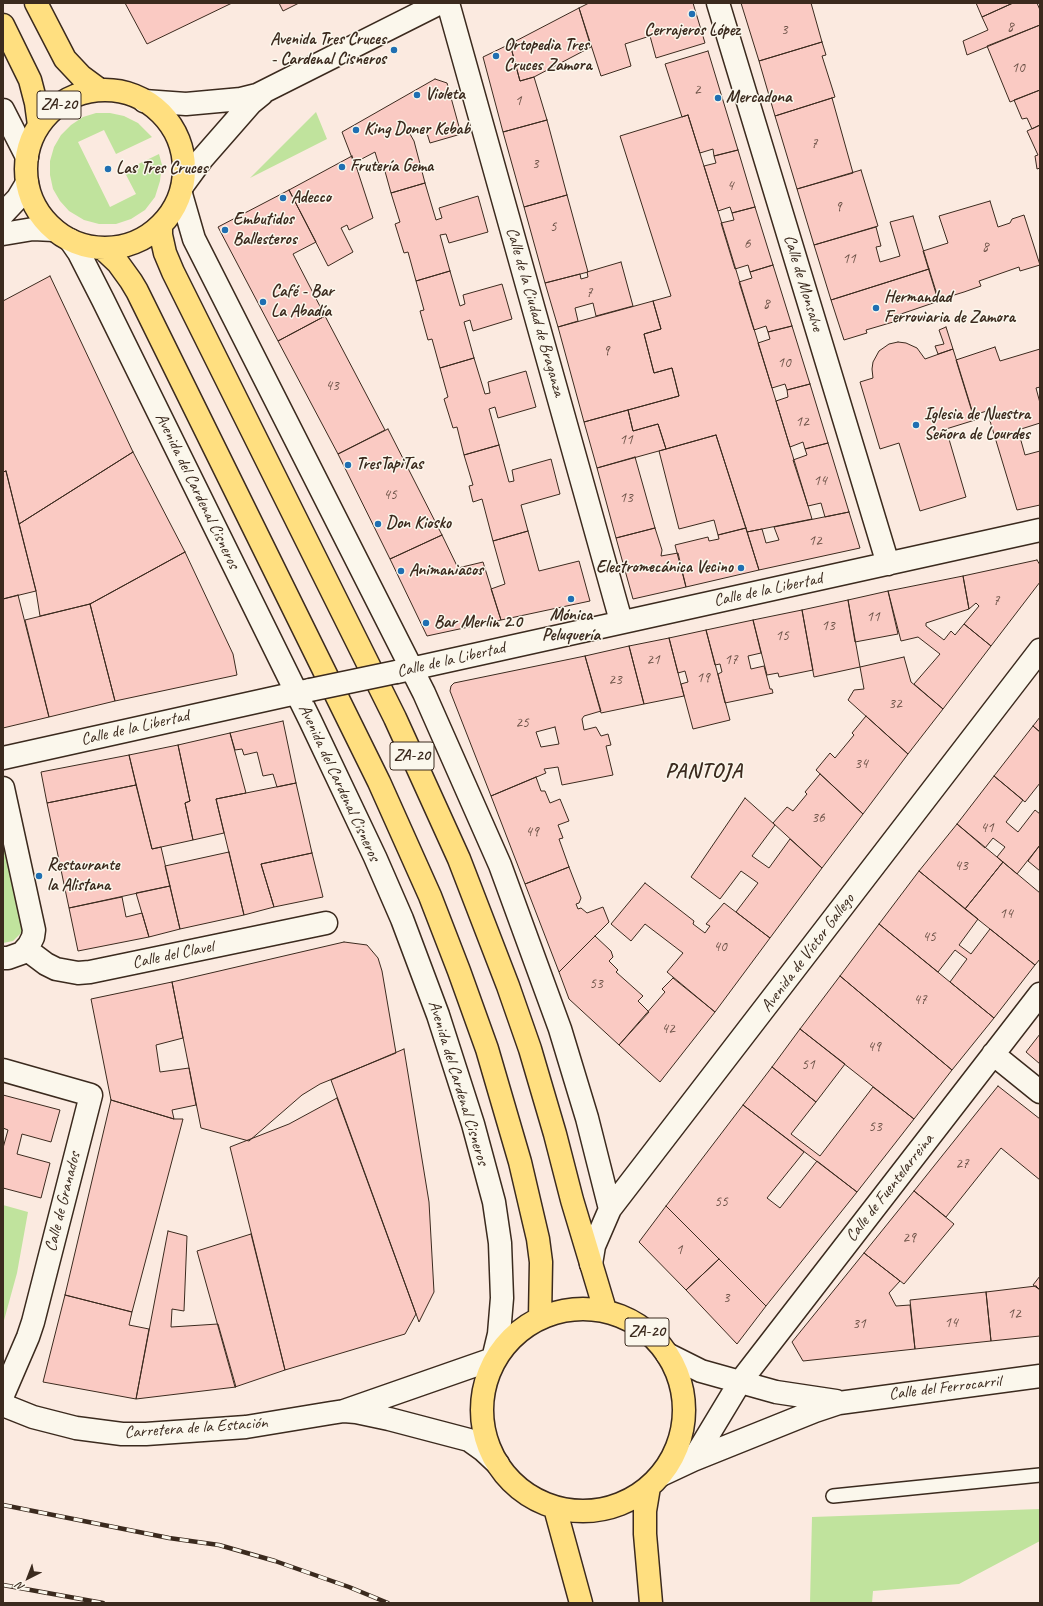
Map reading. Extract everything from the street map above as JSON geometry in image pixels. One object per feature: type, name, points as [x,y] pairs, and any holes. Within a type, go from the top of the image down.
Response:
[{"type":"highway","name":"Avenida del Cardenal Cisneros","points":[[36,3],[66,59],[80,76],[100,90]]},
{"type":"highway","name":"ZA-20","points":[[3,25],[30,80],[36,103],[39,125]]},
{"type":"highway","name":"Avenida del Cardenal Cisneros","points":[[100,90],[126,93],[144,101],[160,113],[176,135],[183,159],[182,189],[172,211],[161,226],[145,237],[128,245],[117,248],[88,246],[62,235],[36,208],[27,184],[27,158],[31,140],[39,125],[64,101],[80,94],[100,90]]},
{"type":"highway","name":"ZA-20","points":[[161,226],[161,235],[165,253],[173,272],[394,718],[459,859],[508,986],[530,1050],[605,1310]]},
{"type":"highway","name":"Avenida del Cardenal Cisneros","points":[[102,248],[118,263],[131,280],[137,291],[376,775],[430,896],[485,1042],[520,1162],[537,1232],[541,1262],[540,1318]]},
{"type":"highway","name":"ZA-20","points":[[582,1308],[605,1310],[631,1320],[654,1338],[667,1354],[683,1389],[684,1419],[677,1449],[655,1481],[635,1498],[621,1505],[588,1512],[555,1508],[527,1494],[504,1474],[488,1447],[482,1416],[484,1385],[493,1359],[515,1334],[540,1318],[561,1310],[582,1308]]},
{"type":"highway","name":"ZA-20","points":[[651,1603],[645,1512],[655,1481]]},
{"type":"highway","points":[[555,1508],[581,1603]]},
{"type":"street","points":[[144,101],[186,104],[241,99],[265,92],[440,3]]},
{"type":"street","name":"Calle de la Ciudad de Braganza","points":[[448,3],[621,621]]},
{"type":"street","name":"Calle de Monsalve","points":[[718,3],[888,564]]},
{"type":"street","points":[[182,189],[202,159],[244,111],[265,92]]},
{"type":"street","name":"Avenida del Cardenal Cisneros","points":[[3,110],[27,158]]},
{"type":"street","points":[[3,214],[18,198],[27,184]]},
{"type":"street","name":"Avenida del Cardenal Cisneros","points":[[182,189],[194,239],[404,670],[424,693],[483,826],[518,911],[548,994],[587,1118],[610,1209]]},
{"type":"street","points":[[3,234],[33,229],[62,235]]},
{"type":"street","name":"Avenida del Cardenal Cisneros","points":[[62,235],[79,253],[303,691],[340,781],[402,919],[438,1015],[473,1124],[494,1202],[500,1243],[502,1298],[499,1334],[493,1359]]},
{"type":"street","name":"Calle de la Libertad","points":[[3,758],[1040,530]]},
{"type":"street","name":"Avenida de Víctor Gallego","points":[[591,1264],[597,1237],[610,1209],[1040,650]]},
{"type":"street","points":[[3,788],[33,923],[33,937],[26,949],[16,956],[3,958]]},
{"type":"street","name":"Calle del Clavel","points":[[26,949],[46,964],[56,969],[78,973],[90,972],[326,923]]},
{"type":"street","name":"Calle de Fuentelarreina","points":[[740,1382],[1040,994]]},
{"type":"street","points":[[993,1054],[1040,1092]]},
{"type":"street","name":"Calle de Granados","points":[[3,1070],[91,1094],[33,1322],[3,1395]]},
{"type":"street","name":"Calle del Ferrocarril","points":[[667,1354],[701,1371],[740,1382],[792,1395],[825,1400],[849,1401]]},
{"type":"street","name":"Carretera de la Estación","points":[[3,1406],[34,1417],[76,1428],[122,1434],[171,1433],[246,1427],[344,1411],[493,1359]]},
{"type":"street","name":"Calle del Ferrocarril","points":[[655,1481],[694,1460],[815,1411],[849,1401],[1040,1376]]},
{"type":"street","points":[[694,1460],[740,1382]]},
{"type":"street","name":"Carretera de la Estación","points":[[344,1411],[378,1416],[464,1438],[483,1450],[498,1464]]},
{"type":"lane","points":[[833,1496],[1040,1475]]},
{"type":"green space","points":[[316,112],[327,139],[250,178]]},
{"type":"green space","points":[[96,113],[110,113],[124,116],[138,123],[152,137],[116,154],[104,130],[78,142],[110,207],[136,194],[124,171],[159,154],[162,165],[160,181],[155,197],[145,210],[131,219],[116,224],[99,224],[84,220],[69,211],[60,201],[53,189],[50,175],[50,161],[54,147],[61,135],[71,125],[83,117]]},
{"type":"green space","points":[[3,824],[24,923],[22,932],[13,941],[3,943]]},
{"type":"green space","points":[[3,1205],[28,1212],[17,1273],[3,1324]]},
{"type":"green space","points":[[1040,1509],[1040,1541],[959,1584],[873,1591],[872,1603],[810,1603],[812,1517]]},
{"type":"building","points":[[125,3],[232,3],[147,44]]},
{"type":"building","points":[[279,3],[299,3],[283,11]]},
{"type":"building","points":[[589,3],[693,3],[705,43],[656,58],[650,36],[625,44],[631,66],[601,76],[579,8]]},
{"type":"building","points":[[741,3],[811,3],[822,42],[759,61]]},
{"type":"building","points":[[976,3],[1013,3],[982,17]]},
{"type":"building","points":[[1013,3],[1037,3],[1040,10],[1040,25],[967,55],[963,41],[988,30],[982,17]]},
{"type":"building","points":[[579,8],[591,47],[534,77],[520,81],[510,44]]},
{"type":"building","points":[[1040,25],[1040,90],[1010,102],[987,46]]},
{"type":"building","points":[[822,42],[826,55],[822,56],[835,97],[775,116],[759,61]]},
{"type":"building","points":[[510,44],[520,81],[534,77],[547,120],[503,132],[483,57]]},
{"type":"building","points":[[708,51],[738,150],[714,156],[713,149],[700,153],[688,115],[682,117],[665,64]]},
{"type":"building","points":[[435,79],[447,83],[461,134],[430,143],[425,127],[410,134],[414,141],[425,183],[391,193],[383,164],[379,165],[375,152],[354,163],[342,132]]},
{"type":"building","points":[[1040,90],[1040,125],[1032,129],[1027,118],[1022,119],[1014,100]]},
{"type":"building","points":[[832,98],[853,173],[797,189],[775,116]]},
{"type":"building","points":[[688,115],[812,519],[747,532],[716,435],[666,449],[658,424],[633,431],[628,410],[679,396],[672,368],[654,373],[644,334],[661,329],[653,301],[671,296],[620,136]]},
{"type":"building","points":[[547,120],[567,195],[524,207],[503,132]]},
{"type":"building","points":[[1040,125],[1040,168],[1037,169],[1035,156],[1038,155],[1027,131]]},
{"type":"building","points":[[738,150],[755,207],[732,213],[730,207],[718,211],[704,166],[716,163],[714,156]]},
{"type":"building","points":[[352,156],[373,218],[349,230],[347,225],[341,228],[353,252],[328,266],[289,190]]},
{"type":"building","points":[[861,170],[878,226],[814,245],[797,189]]},
{"type":"building","points":[[425,183],[436,220],[442,218],[439,208],[478,196],[488,232],[449,243],[446,234],[440,235],[450,271],[416,281],[408,252],[404,253],[395,224],[400,222],[391,193]]},
{"type":"building","points":[[289,190],[316,242],[293,254],[325,316],[278,341],[218,227]]},
{"type":"building","points":[[567,195],[588,272],[545,283],[524,207]]},
{"type":"building","points":[[990,201],[998,227],[1010,223],[1012,219],[1024,215],[1040,265],[1020,271],[1019,267],[979,281],[981,286],[938,300],[923,251],[948,243],[939,216]]},
{"type":"building","points":[[755,207],[773,265],[750,272],[748,265],[735,269],[721,223],[734,220],[732,213]]},
{"type":"building","points":[[913,216],[929,269],[831,300],[814,245],[876,227],[881,246],[876,247],[880,262],[900,256],[890,222]]},
{"type":"building","points":[[621,262],[633,306],[596,316],[593,303],[575,308],[578,321],[558,327],[545,283],[580,274],[581,279],[588,277],[587,272]]},
{"type":"building","points":[[773,265],[792,326],[768,332],[766,326],[754,330],[739,282],[752,278],[750,272]]},
{"type":"building","name":"Hermandad Ferroviaria de Zamora","points":[[929,269],[939,301],[898,315],[900,320],[866,330],[867,333],[844,340],[831,300]]},
{"type":"building","points":[[450,271],[460,306],[465,304],[463,295],[502,284],[512,319],[473,331],[470,320],[464,322],[474,358],[440,368],[432,339],[428,340],[420,311],[424,310],[416,281]]},
{"type":"building","points":[[50,276],[133,452],[19,524],[6,471],[3,472],[3,301]]},
{"type":"building","points":[[653,301],[661,329],[644,334],[654,373],[672,368],[679,396],[584,422],[558,327]]},
{"type":"building","points":[[325,316],[385,430],[338,454],[278,341]]},
{"type":"building","points":[[792,326],[810,384],[787,390],[785,384],[772,388],[758,343],[770,339],[768,332]]},
{"type":"building","points":[[946,327],[953,349],[938,354],[935,346],[944,344],[939,330]]},
{"type":"building","name":"Iglesia de Nuestra Señora de Lourdes","points":[[898,342],[906,343],[917,348],[925,359],[953,349],[975,420],[946,429],[966,497],[920,511],[899,443],[880,449],[860,382],[873,378],[873,362],[879,351],[889,344]]},
{"type":"building","points":[[995,347],[1000,361],[1040,349],[1040,387],[1036,388],[1040,403],[1040,423],[1018,430],[1025,455],[1040,451],[1040,505],[1017,510],[987,411],[973,415],[956,360]]},
{"type":"building","points":[[474,358],[485,394],[490,393],[488,382],[526,371],[536,407],[498,418],[495,407],[489,409],[499,445],[464,455],[457,427],[453,428],[444,399],[448,397],[440,368]]},
{"type":"building","points":[[810,384],[828,443],[805,449],[803,442],[790,447],[776,401],[788,397],[787,390]]},
{"type":"building","points":[[628,410],[633,431],[658,424],[666,449],[597,468],[584,422]]},
{"type":"building","points":[[388,429],[442,535],[390,559],[338,454]]},
{"type":"building","points":[[716,435],[746,528],[718,535],[714,520],[679,529],[659,451]]},
{"type":"building","points":[[828,443],[849,512],[825,517],[821,503],[808,506],[793,460],[807,455],[805,449]]},
{"type":"building","points":[[499,445],[509,482],[514,481],[512,470],[551,459],[560,494],[521,505],[528,531],[493,541],[482,499],[473,502],[469,486],[473,485],[464,455]]},
{"type":"building","points":[[133,452],[185,552],[90,604],[40,616],[36,591],[19,524]]},
{"type":"building","points":[[635,457],[655,528],[616,538],[597,468]]},
{"type":"building","points":[[6,471],[36,591],[3,599],[3,472]]},
{"type":"building","points":[[849,512],[860,548],[759,570],[747,532],[762,529],[766,543],[779,540],[774,527]]},
{"type":"building","points":[[655,528],[662,550],[661,556],[678,553],[686,587],[633,599],[616,538]]},
{"type":"building","points":[[746,528],[759,570],[686,587],[675,545],[708,537],[709,541],[719,539],[718,535]]},
{"type":"building","points":[[528,531],[539,571],[579,561],[590,601],[501,620],[491,589],[505,584],[493,541]]},
{"type":"building","points":[[442,535],[458,568],[483,562],[501,620],[427,636],[390,559]]},
{"type":"building","points":[[185,552],[233,654],[237,675],[115,701],[90,604]]},
{"type":"building","points":[[1037,560],[1040,565],[1040,582],[991,646],[964,624],[979,606],[976,603],[969,609],[963,576]]},
{"type":"building","points":[[963,576],[969,609],[926,623],[926,626],[944,640],[951,631],[955,635],[964,624],[991,646],[943,709],[914,684],[940,654],[918,637],[901,641],[888,591]]},
{"type":"building","points":[[888,591],[898,634],[855,642],[848,600]]},
{"type":"building","points":[[18,595],[49,717],[3,728],[3,599]]},
{"type":"building","points":[[848,600],[860,667],[814,677],[802,610]]},
{"type":"building","points":[[90,604],[115,701],[49,717],[25,620]]},
{"type":"building","points":[[802,610],[813,670],[779,677],[778,673],[767,675],[753,620]]},
{"type":"building","points":[[753,620],[761,653],[748,656],[751,669],[764,666],[770,689],[772,689],[773,693],[725,703],[718,674],[722,672],[720,664],[715,665],[706,630]]},
{"type":"building","points":[[706,630],[730,720],[693,729],[681,684],[688,682],[685,671],[678,673],[669,638]]},
{"type":"building","points":[[669,638],[684,696],[644,704],[629,646]]},
{"type":"building","points":[[629,646],[644,704],[601,713],[585,656]]},
{"type":"building","points":[[585,656],[601,711],[584,716],[582,719],[584,730],[596,727],[601,736],[608,734],[611,745],[606,746],[613,775],[562,785],[558,767],[544,769],[546,773],[491,796],[450,691],[451,686],[454,683]],"holes":[[[555,727],[559,744],[541,747],[536,732]]]},
{"type":"building","points":[[904,657],[911,682],[943,709],[908,754],[848,700],[854,690],[864,689],[860,667]]},
{"type":"building","points":[[866,716],[908,754],[863,814],[816,770],[830,753],[835,758],[854,735],[852,733]]},
{"type":"building","points":[[1040,717],[1040,732],[1033,726]]},
{"type":"building","points":[[283,721],[296,783],[277,787],[273,774],[263,776],[257,752],[244,755],[242,749],[235,750],[230,733]]},
{"type":"building","points":[[1033,726],[1040,732],[1040,783],[1025,802],[994,776]]},
{"type":"building","points":[[230,733],[246,793],[216,799],[224,833],[193,840],[185,803],[190,801],[178,745]]},
{"type":"building","points":[[178,745],[190,801],[185,803],[193,840],[152,849],[129,755]]},
{"type":"building","points":[[129,755],[136,785],[47,803],[41,772]]},
{"type":"building","points":[[820,774],[863,814],[822,868],[773,823],[787,807],[793,811],[807,794],[805,792]]},
{"type":"building","points":[[994,776],[1023,800],[1006,822],[1018,832],[1035,810],[1040,814],[1040,845],[1017,874],[997,857],[1005,847],[993,838],[985,848],[957,824]]},
{"type":"building","points":[[536,777],[541,791],[545,791],[550,803],[560,799],[569,821],[558,825],[563,838],[559,839],[569,867],[525,884],[491,796]]},
{"type":"building","points":[[296,783],[312,853],[261,864],[274,907],[244,915],[216,799]]},
{"type":"building","points":[[136,785],[152,849],[161,847],[170,886],[69,908],[47,803]]},
{"type":"building","points":[[745,798],[775,825],[752,856],[769,868],[790,839],[822,868],[770,938],[736,912],[758,883],[741,871],[720,899],[691,877]]},
{"type":"building","points":[[957,824],[1003,862],[965,909],[919,871]]},
{"type":"building","points":[[1040,845],[1040,871],[1028,861]]},
{"type":"building","points":[[229,852],[244,915],[180,929],[165,866]]},
{"type":"building","points":[[312,853],[323,897],[274,907],[261,864]]},
{"type":"building","points":[[1003,862],[1040,893],[1040,959],[1035,965],[965,909]]},
{"type":"building","points":[[569,867],[581,898],[579,903],[576,904],[578,909],[581,908],[587,913],[603,907],[609,922],[559,972],[525,884]]},
{"type":"building","points":[[919,871],[978,919],[959,945],[971,954],[990,929],[1035,965],[994,1018],[950,982],[967,959],[955,950],[938,972],[879,924]]},
{"type":"building","points":[[645,883],[694,921],[693,924],[705,933],[710,926],[706,924],[724,903],[770,938],[715,1012],[667,972],[683,953],[645,924],[631,941],[611,924]]},
{"type":"building","points":[[170,886],[180,929],[149,937],[136,893]]},
{"type":"building","points":[[122,897],[126,917],[142,913],[149,937],[78,951],[69,908]]},
{"type":"building","points":[[879,924],[994,1018],[952,1070],[840,976]]},
{"type":"building","points":[[595,936],[611,951],[613,957],[609,961],[618,970],[616,972],[643,996],[638,1001],[649,1012],[619,1045],[569,999],[559,972]]},
{"type":"building","points":[[344,942],[367,945],[378,958],[382,971],[396,1053],[320,1084],[302,1095],[249,1141],[201,1128],[172,982]]},
{"type":"building","points":[[840,976],[952,1070],[914,1119],[800,1029]]},
{"type":"building","points":[[673,978],[715,1012],[660,1082],[619,1045],[665,992],[662,989]]},
{"type":"building","points":[[172,982],[183,1038],[156,1045],[160,1072],[189,1068],[196,1105],[172,1110],[174,1119],[111,1100],[91,999]]},
{"type":"building","points":[[800,1029],[845,1064],[816,1102],[772,1067]]},
{"type":"building","points":[[1040,1034],[1040,1064],[1026,1052]]},
{"type":"building","points":[[404,1049],[429,1202],[434,1292],[419,1322],[331,1080]]},
{"type":"building","points":[[772,1067],[816,1102],[791,1134],[820,1156],[873,1087],[914,1119],[857,1192],[743,1105]]},
{"type":"building","points":[[998,1086],[1040,1119],[1040,1180],[1001,1148],[946,1217],[914,1191]]},
{"type":"building","points":[[3,1095],[60,1110],[51,1142],[22,1134],[17,1154],[50,1163],[41,1198],[3,1188],[3,1148],[8,1130],[3,1128]]},
{"type":"building","points":[[337,1098],[416,1314],[405,1334],[285,1370],[230,1147],[289,1124]]},
{"type":"building","points":[[111,1100],[174,1119],[183,1119],[132,1312],[65,1295]]},
{"type":"building","points":[[743,1105],[804,1152],[767,1198],[780,1208],[817,1161],[857,1192],[766,1306],[666,1206]]},
{"type":"building","points":[[914,1191],[954,1224],[904,1284],[864,1253]]},
{"type":"building","points":[[666,1206],[719,1259],[686,1290],[639,1242]]},
{"type":"building","points":[[168,1231],[187,1236],[184,1311],[172,1309],[171,1327],[218,1324],[236,1387],[136,1399]]},
{"type":"building","points":[[251,1234],[285,1370],[235,1387],[197,1251]]},
{"type":"building","points":[[864,1253],[900,1281],[889,1293],[896,1306],[910,1305],[915,1349],[803,1361],[792,1342]]},
{"type":"building","points":[[719,1259],[766,1306],[737,1344],[686,1290]]},
{"type":"building","points":[[1040,1276],[1040,1290],[1033,1285]]},
{"type":"building","points":[[1036,1286],[1040,1290],[1040,1336],[991,1341],[986,1292]]},
{"type":"building","points":[[986,1292],[991,1341],[915,1349],[910,1300]]},
{"type":"building","points":[[65,1295],[132,1312],[129,1325],[149,1329],[136,1399],[43,1382]]},
{"type":"railway","points":[[3,1505],[169,1538],[219,1545],[275,1561],[349,1587],[388,1603]]},
{"type":"railway","points":[[3,1585],[103,1603]]},
{"type":"place","name":"Cerrajeros López","points":[[692,14]]},
{"type":"place","name":"Avenida Tres Cruces - Cardenal Cisneros","points":[[394,50]]},
{"type":"place","name":"Ortopedia Tres Cruces Zamora","points":[[496,56]]},
{"type":"place","name":"Violeta","points":[[417,95]]},
{"type":"place","name":"Mercadona","points":[[718,98]]},
{"type":"place","name":"King Doner Kebab","points":[[356,130]]},
{"type":"place","name":"Frutería Gema","points":[[342,167]]},
{"type":"place","name":"Las Tres Cruces","points":[[108,169]]},
{"type":"place","name":"Adecco","points":[[283,198]]},
{"type":"place","name":"Embutidos Ballesteros","points":[[225,230]]},
{"type":"place","name":"Café - Bar La Abadía","points":[[263,302]]},
{"type":"place","name":"Hermandad Ferroviaria de Zamora","points":[[876,308]]},
{"type":"place","name":"Iglesia de Nuestra Señora de Lourdes","points":[[916,425]]},
{"type":"place","name":"TresTapiTas","points":[[348,465]]},
{"type":"place","name":"Don Kiosko","points":[[378,524]]},
{"type":"place","name":"Electromecánica Vecino","points":[[741,568]]},
{"type":"place","name":"Animaniacos","points":[[401,571]]},
{"type":"place","name":"Mónica Peluquería","points":[[571,599]]},
{"type":"place","name":"Bar Merlin 2.0","points":[[426,623]]},
{"type":"place","name":"Restaurante la Alistana","points":[[39,876]]},
{"type":"district","name":"PANTOJA","points":[[704,771]]}]
